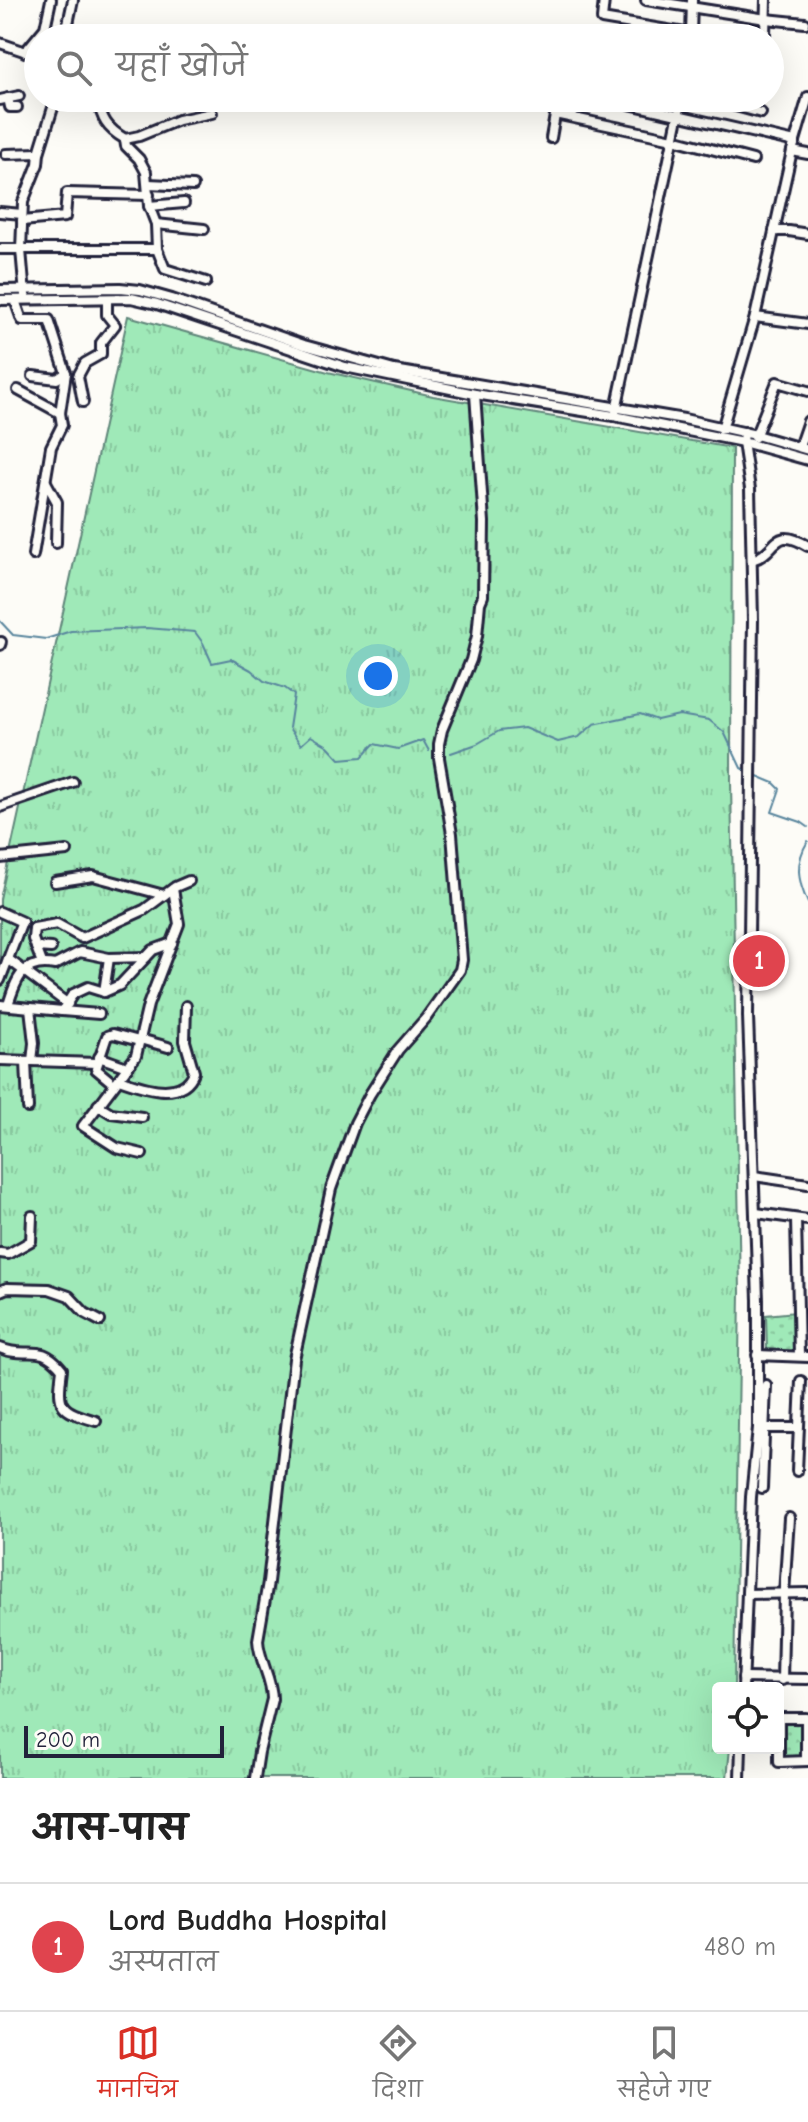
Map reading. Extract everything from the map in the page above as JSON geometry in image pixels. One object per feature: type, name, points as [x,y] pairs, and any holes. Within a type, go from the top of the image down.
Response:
[{"type":"street","points":[[46,24],[51,0]]},
{"type":"street","points":[[68,24],[73,0]]},
{"type":"street","points":[[604,0],[602,19],[628,24]]},
{"type":"street","points":[[646,0],[692,3],[766,19],[805,23]]},
{"type":"street","points":[[766,0],[766,24]]},
{"type":"street","points":[[691,24],[692,3]]},
{"type":"street","points":[[0,43],[24,52]]},
{"type":"street","points":[[17,107],[10,107],[4,99],[19,96]]},
{"type":"street","points":[[720,438],[755,317],[793,147],[808,97]]},
{"type":"street","points":[[25,295],[21,250],[23,202],[38,164],[52,112]]},
{"type":"street","points":[[100,112],[112,131],[125,139],[178,120],[212,113]]},
{"type":"street","points":[[665,112],[793,147],[808,154]]},
{"type":"street","points":[[615,412],[679,112]]},
{"type":"street","points":[[551,138],[555,114],[753,160]]},
{"type":"street","points":[[125,139],[126,146],[146,172],[149,206],[156,224],[157,249],[165,269],[206,282]]},
{"type":"street","points":[[6,154],[39,153]]},
{"type":"street","points":[[135,175],[147,182],[193,186]]},
{"type":"street","points":[[0,212],[22,217],[65,217],[67,193],[149,195]]},
{"type":"street","points":[[149,206],[184,203]]},
{"type":"street","points":[[156,224],[204,229]]},
{"type":"street","points":[[774,231],[808,234]]},
{"type":"street","points":[[0,249],[157,249]]},
{"type":"street","points":[[0,300],[15,300],[25,295],[120,288],[140,290],[304,345],[394,370],[615,412],[808,460]]},
{"type":"street","points":[[0,290],[25,295],[131,298],[345,367],[475,394],[723,427],[803,448],[808,421]]},
{"type":"street","points":[[83,402],[78,376],[85,363],[101,354],[101,343],[115,325],[107,315],[107,299]]},
{"type":"street","points":[[15,300],[22,320],[49,320],[66,373],[60,413],[62,425],[51,447],[33,555]]},
{"type":"street","points":[[755,317],[808,324]]},
{"type":"street","points":[[54,361],[57,341]]},
{"type":"street","points":[[33,376],[57,379],[66,373],[78,376]]},
{"type":"street","points":[[747,444],[756,435],[777,382],[808,391]]},
{"type":"street","points":[[18,390],[60,413]]},
{"type":"street","points":[[255,1778],[272,1699],[258,1640],[268,1582],[294,1359],[331,1189],[370,1094],[398,1050],[426,1018],[460,970],[462,953],[452,834],[440,768],[439,744],[471,660],[483,596],[484,522],[475,394]]},
{"type":"street","points":[[744,432],[750,489],[752,560],[748,1003],[762,1488]]},
{"type":"street","points":[[45,481],[56,498],[56,543]]},
{"type":"street","points":[[752,560],[787,537],[808,546]]},
{"type":"street","points":[[0,807],[73,782]]},
{"type":"street","points":[[0,858],[67,851]]},
{"type":"street","points":[[55,882],[93,876],[164,895]]},
{"type":"street","points":[[0,912],[34,928],[57,924],[82,938],[144,910],[189,881]]},
{"type":"street","points":[[142,1154],[117,1148],[83,1126],[136,1056],[148,1005],[179,924],[173,889]]},
{"type":"street","points":[[0,980],[22,922]]},
{"type":"street","points":[[34,928],[33,939],[42,963]]},
{"type":"street","points":[[65,1008],[73,994],[88,987],[104,992],[120,985],[154,949],[172,943]]},
{"type":"street","points":[[36,947],[51,948]]},
{"type":"street","points":[[99,1014],[65,1008],[4,1005],[14,982],[29,968],[42,963],[55,965],[80,952],[109,958],[146,957]]},
{"type":"street","points":[[104,992],[109,958]]},
{"type":"street","points":[[8,959],[65,1008]]},
{"type":"street","points":[[168,1047],[108,1035],[96,1071],[116,1082],[158,1089],[179,1088],[188,1083],[194,1072],[185,1041],[186,1006]]},
{"type":"street","points":[[28,1108],[29,1061],[34,1043],[30,1008]]},
{"type":"street","points":[[0,1060],[98,1060],[127,1067]]},
{"type":"street","points":[[98,1105],[111,1113],[142,1117]]},
{"type":"street","points":[[754,1176],[808,1184]]},
{"type":"street","points":[[756,1213],[808,1220]]},
{"type":"street","points":[[0,1253],[8,1254],[31,1241],[32,1216]]},
{"type":"street","points":[[757,1355],[804,1356],[796,1219]]},
{"type":"street","points":[[797,1264],[808,1265]]},
{"type":"street","points":[[0,1291],[7,1288],[49,1289],[69,1296],[85,1313],[100,1321]]},
{"type":"street","points":[[0,1348],[12,1353],[39,1352],[53,1358],[62,1369],[59,1398],[62,1404],[74,1415],[96,1421]]},
{"type":"street","points":[[797,1471],[804,1411],[801,1381]]},
{"type":"street","points":[[743,1682],[751,1502],[766,1385]]},
{"type":"street","points":[[761,1428],[801,1434]]},
{"type":"street","points":[[782,1680],[789,1518]]},
{"type":"street","points":[[747,1594],[808,1593]]},
{"type":"street","points":[[756,1682],[808,1679]]},
{"type":"street","points":[[779,1754],[779,1762],[807,1761],[806,1718],[784,1718]]},
{"type":"street","points":[[740,1778],[741,1754]]},
{"type":"green space","points":[[128,316],[328,372],[433,396],[732,448],[731,782],[740,1292],[734,1682],[712,1682],[712,1754],[729,1754],[727,1778],[0,1778],[0,899]]},
{"type":"green space","points":[[795,1312],[796,1352],[767,1351],[766,1315]]},
{"type":"green space","points":[[784,1721],[802,1721],[804,1758],[781,1759],[781,1754],[784,1754]]},
{"type":"waterway","points":[[0,621],[13,635],[46,639],[71,631],[147,628],[195,632],[212,663],[231,659],[264,681],[285,688],[294,695],[289,728],[301,745],[311,736],[328,746],[340,759],[362,757],[374,744],[398,749],[423,740],[429,751]]},
{"type":"waterway","points":[[451,753],[477,744],[499,731],[524,728],[558,742],[579,737],[594,724],[640,714],[657,720],[679,715],[709,720],[724,732],[741,768],[749,772]]},
{"type":"waterway","points":[[755,775],[780,789],[772,812],[808,827]]},
{"type":"waterway","points":[[808,841],[799,871],[808,903]]},
{"type":"place","name":"Lord Buddha Hospital","points":[[759,961]]}]
